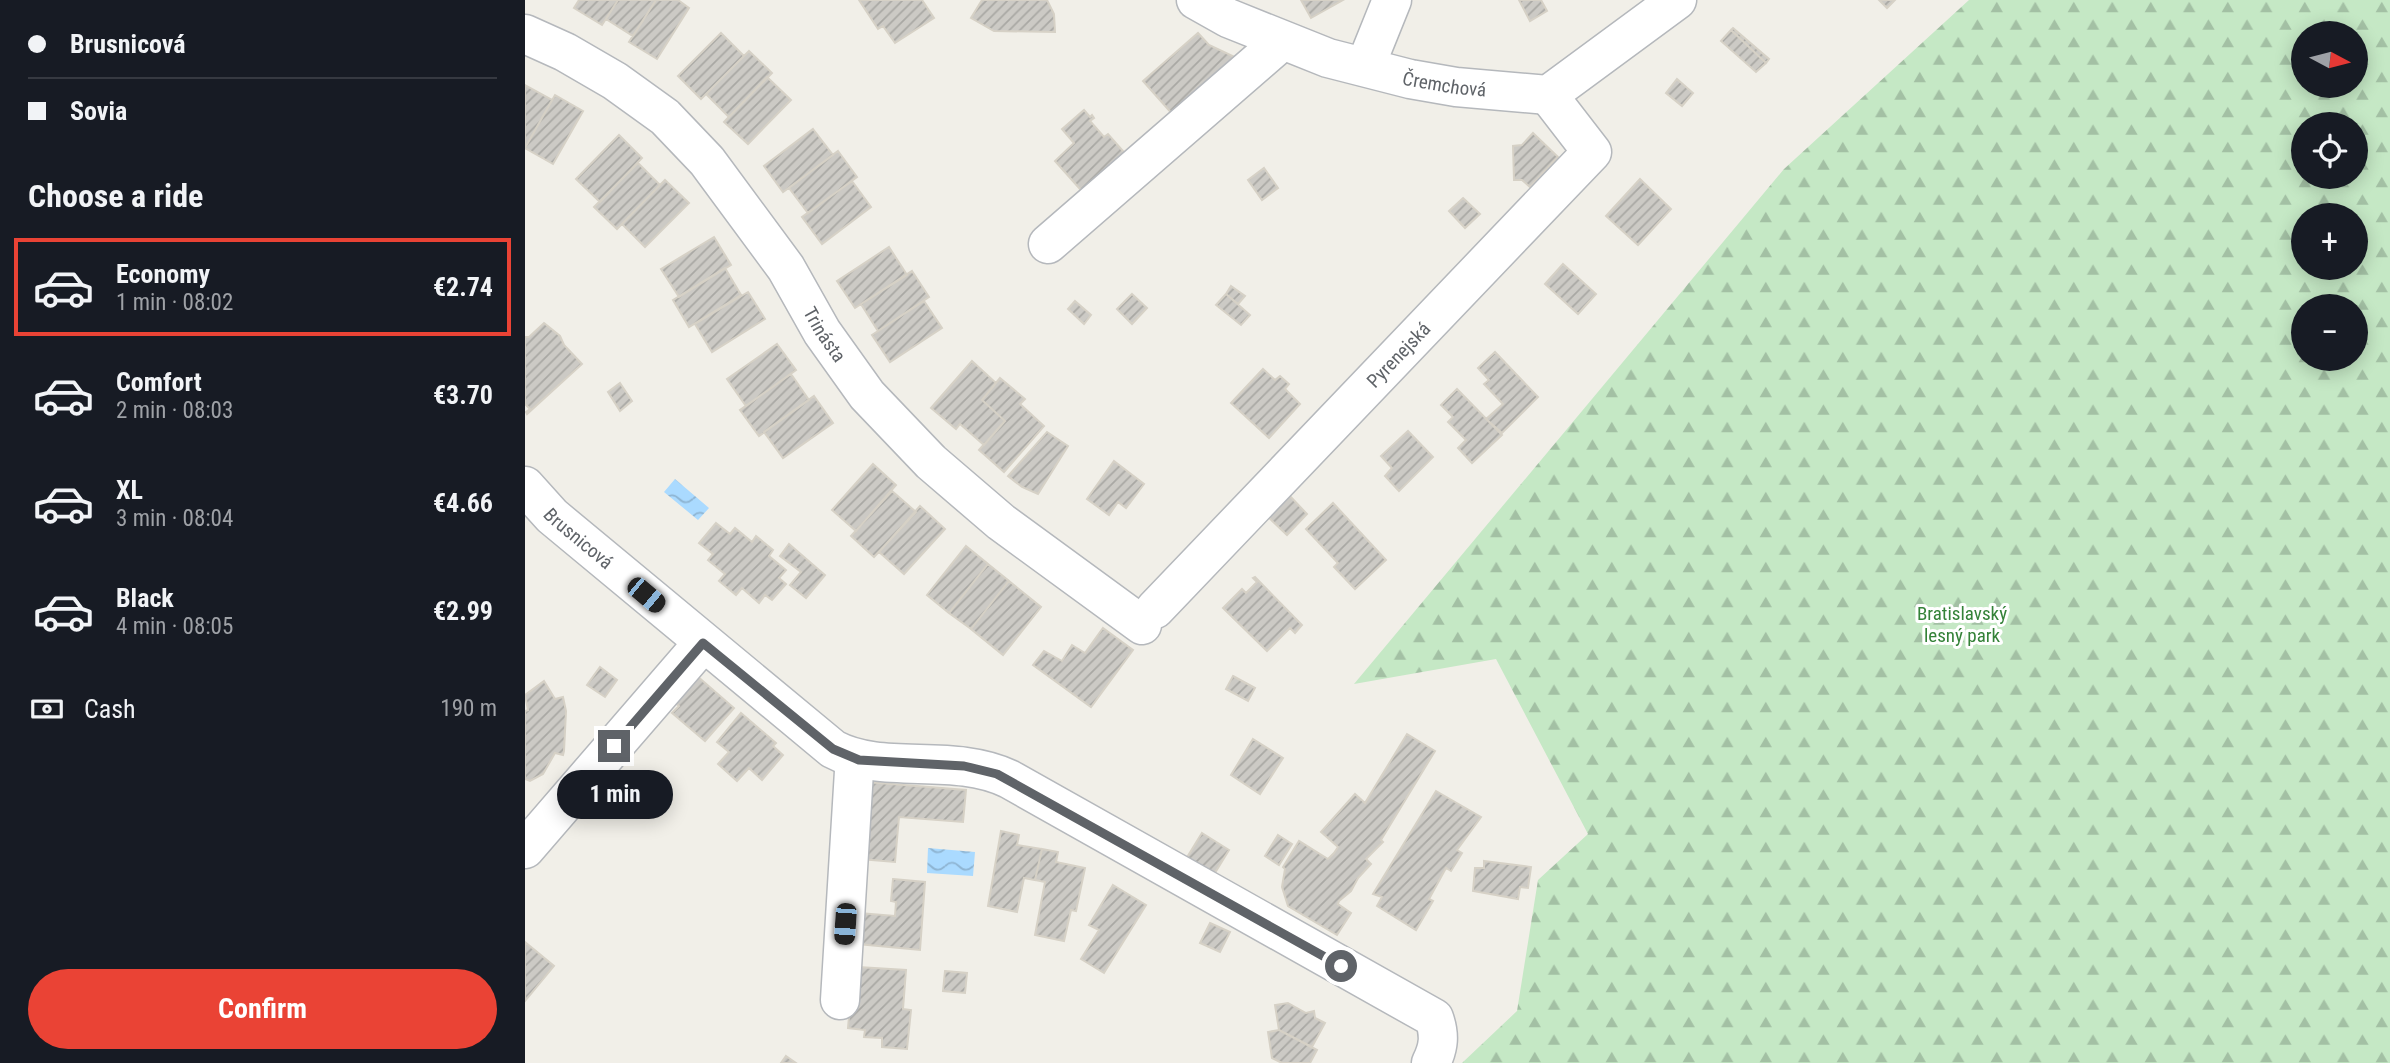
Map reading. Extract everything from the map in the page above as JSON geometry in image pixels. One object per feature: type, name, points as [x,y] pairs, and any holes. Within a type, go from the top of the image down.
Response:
[{"type":"street","name":"Čremchová","points":[[1196,0],[1228,18],[1328,58],[1456,88],[1548,95]]},
{"type":"street","points":[[1365,67],[1392,0]]},
{"type":"street","points":[[1548,95],[1677,0]]},
{"type":"street","name":"Trinásta","points":[[525,34],[565,52],[615,80],[665,117],[707,161],[778,258],[822,332],[867,395],[931,462],[1001,522],[1148,617]]},
{"type":"street","points":[[1048,244],[1282,41]]},
{"type":"street","name":"Pyrenejská","points":[[1148,617],[1592,152],[1548,95]]},
{"type":"street","name":"Brusnicová","points":[[525,486],[552,516],[833,749],[859,760],[964,766],[997,774],[1434,1018],[1439,1032],[1437,1051],[1431,1063]]},
{"type":"street","points":[[525,849],[703,643]]},
{"type":"street","points":[[840,1000],[854,771],[859,760]]},
{"type":"green space","name":"Bratislavský lesný park","points":[[1969,0],[2390,0],[2390,1063],[1462,1063],[1517,1011],[1538,880],[1588,834],[1496,659],[1354,684],[1784,169]]},
{"type":"water","points":[[675,479],[709,508],[698,520],[664,492]]},
{"type":"water","points":[[928,848],[975,852],[973,876],[927,873]]},
{"type":"building","points":[[579,0],[618,0],[602,25],[574,8]]},
{"type":"building","points":[[618,0],[656,0],[633,36],[606,19]]},
{"type":"building","points":[[656,0],[678,0],[689,8],[657,59],[629,42]]},
{"type":"building","points":[[859,0],[922,0],[934,18],[895,43],[883,26],[878,29]]},
{"type":"building","points":[[982,0],[1047,0],[1054,14],[1055,32],[994,31],[971,18]]},
{"type":"building","points":[[1301,0],[1343,0],[1311,18]]},
{"type":"building","points":[[1519,0],[1541,0],[1547,11],[1530,21]]},
{"type":"building","points":[[1879,0],[1895,0],[1887,8]]},
{"type":"building","points":[[1733,28],[1769,59],[1766,63],[1731,30]]},
{"type":"building","points":[[1731,30],[1766,63],[1756,72],[1721,41]]},
{"type":"building","points":[[721,33],[744,56],[701,99],[678,76]]},
{"type":"building","points":[[1198,33],[1209,45],[1241,60],[1175,117],[1143,81]]},
{"type":"building","points":[[749,51],[772,73],[729,117],[706,94]]},
{"type":"building","points":[[767,77],[791,100],[748,144],[724,122]]},
{"type":"building","points":[[1677,79],[1693,93],[1682,106],[1666,93]]},
{"type":"building","points":[[525,85],[552,100],[525,148]]},
{"type":"building","points":[[555,95],[583,111],[553,164],[525,148]]},
{"type":"building","points":[[1084,110],[1090,117],[1092,115],[1094,118],[1090,121],[1104,137],[1108,134],[1130,159],[1088,198],[1055,161],[1074,143],[1062,129]]},
{"type":"building","points":[[813,129],[833,155],[783,192],[764,166]]},
{"type":"building","points":[[1533,133],[1558,157],[1530,187],[1522,180],[1514,180],[1513,146],[1522,145]]},
{"type":"building","points":[[619,135],[642,158],[600,202],[576,179]]},
{"type":"building","points":[[838,151],[857,177],[808,213],[789,188]]},
{"type":"building","points":[[638,163],[660,185],[617,229],[594,207]]},
{"type":"building","points":[[1264,168],[1278,188],[1262,200],[1248,180]]},
{"type":"building","points":[[1640,179],[1671,209],[1638,245],[1606,216]]},
{"type":"building","points":[[665,180],[689,203],[645,247],[622,224]]},
{"type":"building","points":[[852,181],[871,207],[822,244],[802,217]]},
{"type":"building","points":[[1463,198],[1480,214],[1465,228],[1449,211]]},
{"type":"building","points":[[714,237],[731,265],[679,297],[661,269]]},
{"type":"building","points":[[889,247],[907,275],[855,308],[837,281]]},
{"type":"building","points":[[1563,264],[1596,294],[1578,314],[1545,284]]},
{"type":"building","points":[[725,268],[741,295],[689,327],[673,300]]},
{"type":"building","points":[[912,271],[929,297],[878,331],[861,304]]},
{"type":"building","points":[[1231,286],[1245,296],[1238,304],[1226,294]]},
{"type":"building","points":[[748,292],[765,319],[712,352],[695,324]]},
{"type":"building","points":[[1132,294],[1147,308],[1132,324],[1117,309]]},
{"type":"building","points":[[1226,294],[1250,315],[1241,325],[1216,305]]},
{"type":"building","points":[[924,301],[942,328],[890,362],[872,335]]},
{"type":"building","points":[[1075,301],[1091,315],[1084,324],[1068,309]]},
{"type":"building","points":[[544,323],[560,336],[564,345],[582,364],[527,414],[530,409],[525,404],[525,337],[529,337]]},
{"type":"building","points":[[777,344],[796,370],[746,406],[727,379]]},
{"type":"building","points":[[1495,352],[1538,397],[1502,433],[1486,419],[1503,404],[1484,384],[1489,380],[1478,368]]},
{"type":"building","points":[[972,361],[996,383],[982,400],[1005,421],[984,445],[960,424],[956,429],[931,408]]},
{"type":"building","points":[[1263,369],[1275,380],[1280,376],[1289,384],[1285,389],[1300,404],[1269,438],[1231,403]]},
{"type":"building","points":[[791,374],[809,400],[759,436],[740,410]]},
{"type":"building","points":[[1000,378],[1025,399],[1020,404],[1044,426],[1004,472],[979,450],[1005,421],[982,400]]},
{"type":"building","points":[[620,383],[632,401],[620,411],[608,392]]},
{"type":"building","points":[[1457,389],[1502,435],[1472,463],[1458,448],[1466,440],[1448,422],[1453,417],[1441,405]]},
{"type":"building","points":[[814,396],[833,423],[783,458],[764,432]]},
{"type":"building","points":[[1408,431],[1433,457],[1399,491],[1385,476],[1392,468],[1381,456]]},
{"type":"building","points":[[1047,432],[1068,446],[1038,494],[1022,487],[1008,476]]},
{"type":"building","points":[[1114,461],[1144,484],[1126,508],[1118,502],[1109,515],[1087,499]]},
{"type":"building","points":[[873,464],[896,485],[856,531],[832,510]]},
{"type":"building","points":[[892,491],[916,512],[874,557],[851,536]]},
{"type":"building","points":[[1287,493],[1307,514],[1287,535],[1266,515]]},
{"type":"building","points":[[1333,503],[1386,560],[1355,589],[1334,567],[1338,563],[1306,529]]},
{"type":"building","points":[[920,506],[945,529],[904,574],[879,552]]},
{"type":"building","points":[[716,523],[730,534],[735,528],[752,542],[756,536],[773,550],[769,556],[786,570],[779,578],[786,584],[772,600],[765,595],[759,603],[742,588],[736,595],[719,581],[725,574],[708,560],[713,554],[699,543]]},
{"type":"building","points":[[789,544],[825,575],[806,598],[790,585],[801,572],[780,556]]},
{"type":"building","points":[[966,546],[988,564],[949,613],[927,595]]},
{"type":"building","points":[[988,564],[1009,581],[971,629],[949,613]]},
{"type":"building","points":[[1255,577],[1302,625],[1295,633],[1290,628],[1267,651],[1223,608],[1242,589],[1246,593],[1257,582],[1253,578]]},
{"type":"building","points":[[1009,581],[1041,607],[1003,655],[971,629]]},
{"type":"building","points":[[1103,628],[1133,650],[1091,707],[1033,665],[1044,651],[1062,661],[1072,645],[1085,653]]},
{"type":"building","points":[[600,667],[617,680],[605,697],[587,685]]},
{"type":"building","points":[[689,669],[734,708],[705,741],[672,713],[679,706],[667,696]]},
{"type":"building","points":[[1233,676],[1255,688],[1248,701],[1226,689]]},
{"type":"building","points":[[544,681],[555,699],[563,697],[566,711],[564,751],[563,755],[555,753],[543,774],[530,781],[525,779],[525,711],[528,710],[525,695]]},
{"type":"building","points":[[741,713],[776,743],[773,746],[783,755],[762,780],[749,768],[737,781],[718,764],[729,752],[717,742]]},
{"type":"building","points":[[1407,734],[1435,751],[1381,840],[1383,842],[1366,859],[1371,864],[1358,878],[1351,891],[1339,901],[1338,904],[1351,913],[1337,935],[1288,906],[1282,887],[1283,867],[1299,841],[1328,859],[1334,853],[1338,847],[1321,832],[1355,794],[1365,803]]},
{"type":"building","points":[[1253,739],[1283,758],[1260,794],[1231,775]]},
{"type":"building","points":[[866,782],[966,790],[963,822],[899,817],[895,862],[860,859]]},
{"type":"building","points":[[1436,791],[1481,817],[1457,850],[1462,853],[1451,871],[1446,868],[1429,899],[1433,901],[1416,930],[1377,906],[1382,897],[1373,894]]},
{"type":"building","points":[[1001,831],[1019,835],[1017,845],[1042,849],[1035,880],[1024,878],[1017,912],[988,906]]},
{"type":"building","points":[[1202,833],[1229,850],[1213,876],[1186,859]]},
{"type":"building","points":[[1278,835],[1292,844],[1279,865],[1265,856]]},
{"type":"building","points":[[1042,849],[1058,852],[1056,862],[1085,868],[1076,911],[1071,910],[1064,941],[1035,935],[1045,882],[1035,880]]},
{"type":"building","points":[[1484,861],[1531,867],[1528,888],[1520,887],[1518,899],[1473,891],[1475,868],[1484,868]]},
{"type":"building","points":[[893,879],[925,882],[920,950],[858,944],[860,913],[895,916],[896,902],[891,901]]},
{"type":"building","points":[[1113,885],[1146,905],[1104,973],[1081,959],[1099,930],[1089,925]]},
{"type":"building","points":[[1210,923],[1230,932],[1220,952],[1200,943]]},
{"type":"building","points":[[525,942],[554,966],[525,1001]]},
{"type":"building","points":[[858,967],[906,970],[903,1009],[911,1010],[907,1049],[882,1047],[882,1038],[864,1037],[865,1030],[848,1028],[850,1005],[858,1006]]},
{"type":"building","points":[[945,971],[967,973],[965,993],[943,991]]},
{"type":"building","points":[[1288,1003],[1306,1013],[1314,1011],[1315,1018],[1325,1023],[1312,1047],[1279,1030],[1275,1005]]},
{"type":"building","points":[[1279,1030],[1317,1050],[1310,1063],[1282,1063],[1272,1058],[1268,1032]]},
{"type":"building","points":[[786,1056],[796,1063],[781,1063]]},
{"type":"route","points":[[614,746],[703,643],[833,749],[859,760],[964,766],[979,768],[1009,779],[1341,966]]}]
